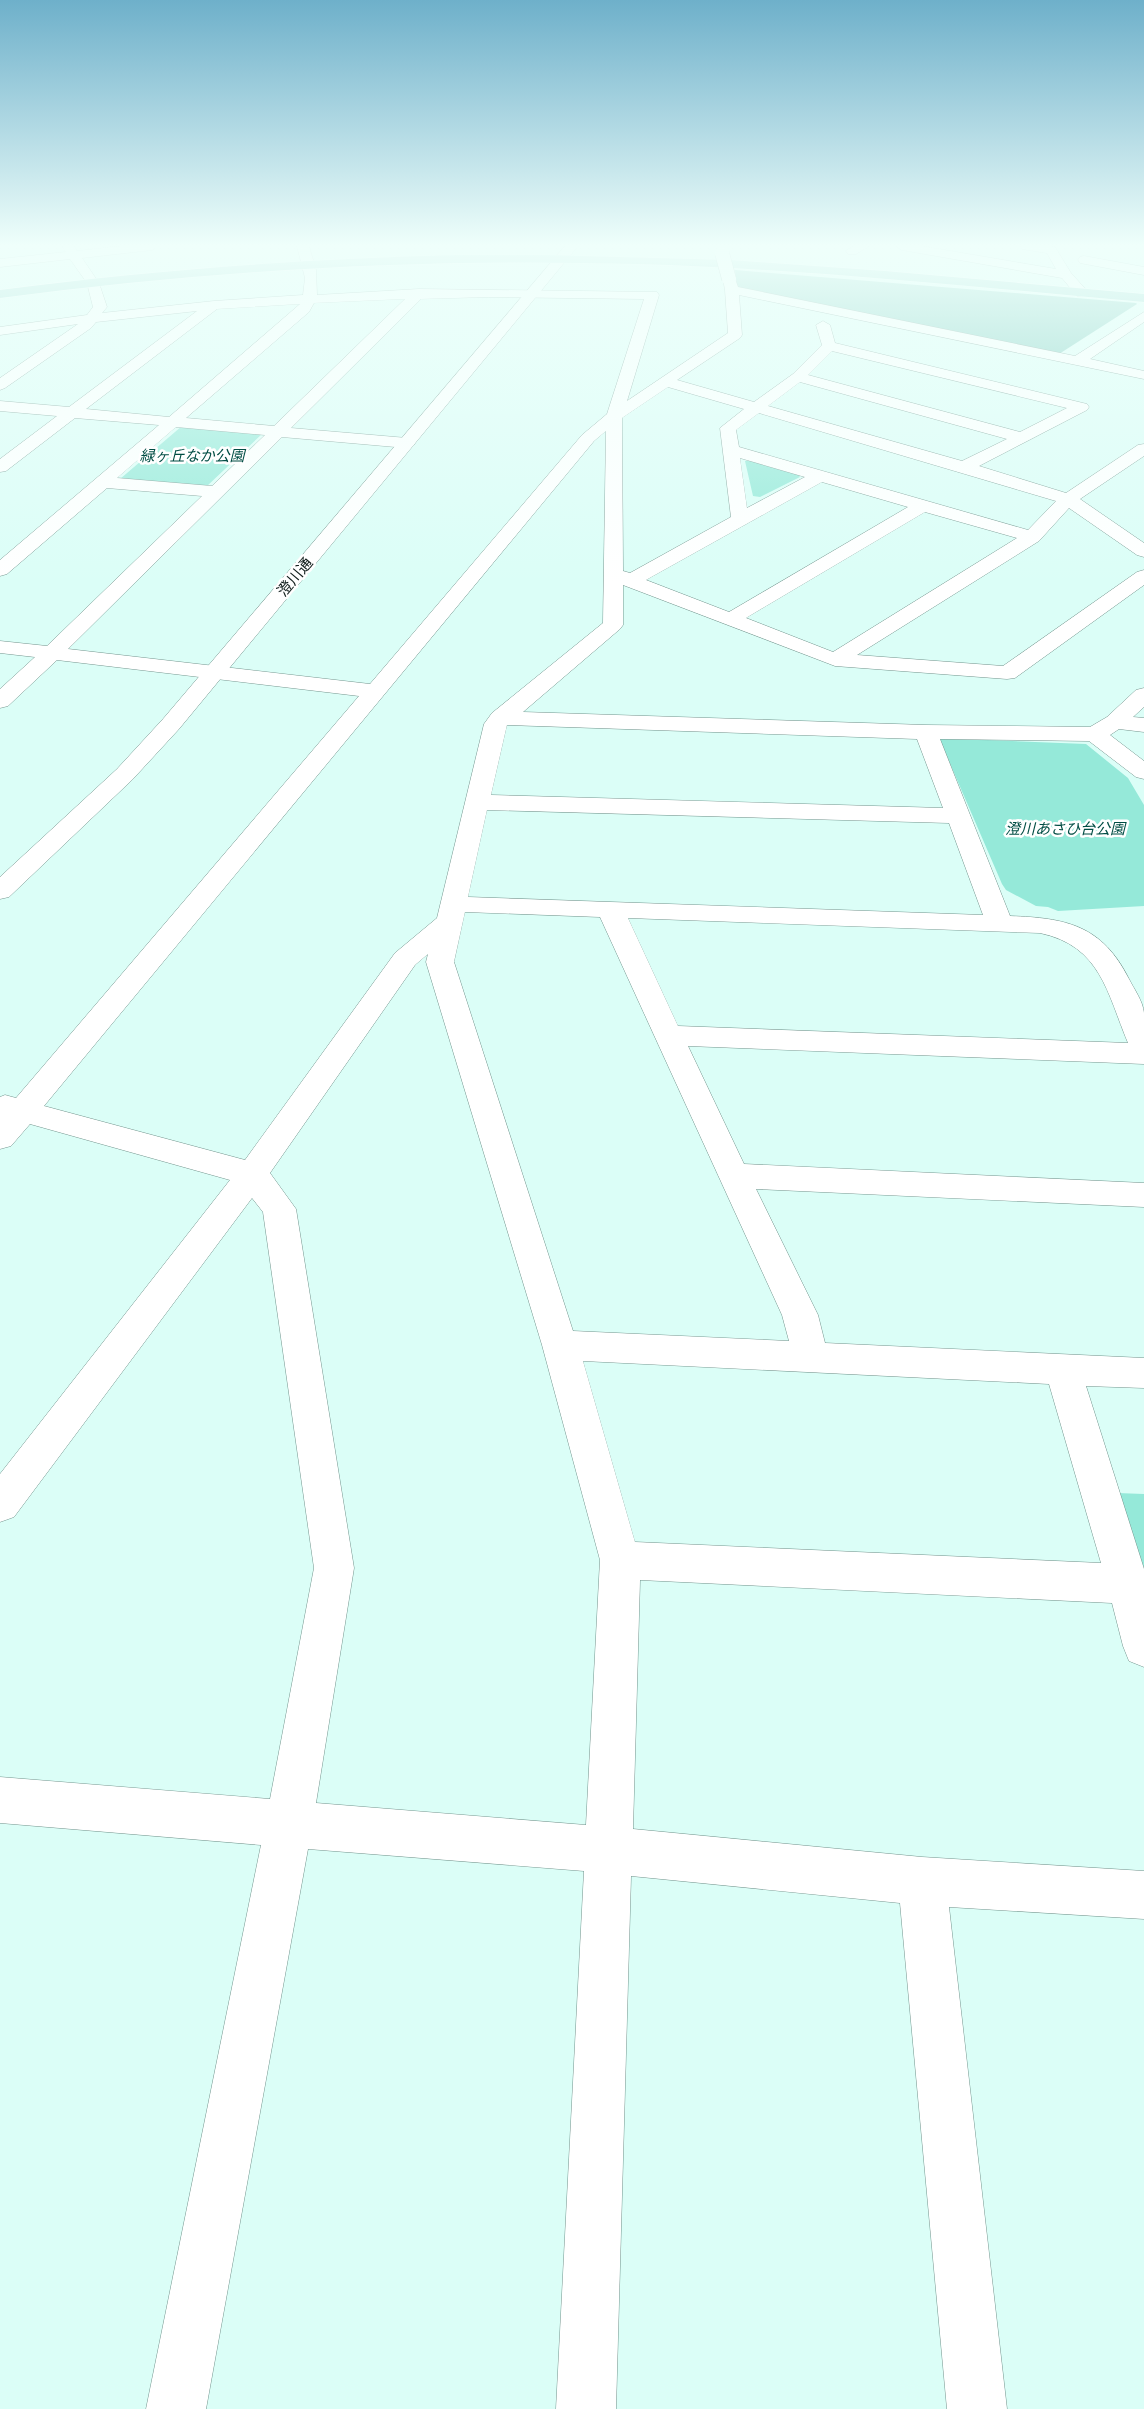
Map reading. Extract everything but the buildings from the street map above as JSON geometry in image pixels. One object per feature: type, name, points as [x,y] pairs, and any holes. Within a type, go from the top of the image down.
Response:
[{"type":"street","points":[[0,385],[39,358]]},
{"type":"street","points":[[0,467],[144,358]]},
{"type":"street","points":[[0,570],[247,358]]},
{"type":"street","points":[[0,701],[52,653],[352,358]]},
{"type":"street","name":"澄川通","points":[[0,891],[124,774],[214,674],[477,358]]},
{"type":"street","points":[[586,2409],[620,1560],[560,1345],[440,962],[495,724],[613,625],[622,578],[614,416],[632,358]]},
{"type":"street","points":[[0,1138],[12,1108],[376,692],[588,438],[614,416],[701,358]]},
{"type":"street","points":[[740,519],[728,428],[798,377],[817,358]]},
{"type":"street","points":[[884,358],[1085,404],[963,467]]},
{"type":"street","points":[[1065,358],[1139,374]]},
{"type":"street","points":[[1078,361],[1082,358]]},
{"type":"street","points":[[1116,384],[1139,374]]},
{"type":"street","points":[[798,377],[1019,437]]},
{"type":"street","points":[[667,382],[1068,499],[1144,551]]},
{"type":"street","points":[[0,406],[407,442]]},
{"type":"street","points":[[836,660],[1032,537],[1068,499],[1144,449]]},
{"type":"street","points":[[730,450],[1032,537]]},
{"type":"street","points":[[622,578],[822,475]]},
{"type":"street","points":[[103,482],[214,492]]},
{"type":"street","points":[[732,618],[922,506]]},
{"type":"street","points":[[622,578],[732,618],[836,660],[1007,673],[1144,576]]},
{"type":"street","points":[[0,647],[376,692]]},
{"type":"street","points":[[500,718],[926,732],[1095,734],[1115,722],[1144,696]]},
{"type":"street","points":[[1115,722],[1144,725]]},
{"type":"street","points":[[926,732],[999,922]]},
{"type":"street","points":[[1095,734],[1144,770]]},
{"type":"street","points":[[477,802],[957,816]]},
{"type":"street","points":[[610,909],[800,1315],[811,1358]]},
{"type":"street","points":[[0,1504],[252,1174],[405,959],[451,913],[610,909],[1041,925],[1083,938],[1104,957],[1144,1045]]},
{"type":"street","points":[[668,1035],[1144,1054]]},
{"type":"street","points":[[12,1108],[252,1174],[279,1209],[334,1568],[290,1823],[176,2409]]},
{"type":"street","points":[[733,1176],[1144,1195]]},
{"type":"street","points":[[560,1345],[1144,1373]]},
{"type":"street","points":[[1063,1369],[1128,1584],[1144,1646]]},
{"type":"street","points":[[620,1560],[1128,1584]]},
{"type":"street","points":[[0,1800],[608,1850],[922,1881],[1144,1894]]},
{"type":"street","points":[[922,1881],[977,2409]]},
{"type":"green space","name":"緑ヶ丘なか公園","points":[[182,426],[262,434],[206,487],[120,479]]},
{"type":"green space","points":[[745,461],[753,461],[798,474],[800,477],[760,497],[753,496]]},
{"type":"green space","name":"澄川あさひ台公園","points":[[939,738],[1086,744],[1128,778],[1144,805],[1144,906],[1058,911],[1036,906],[1006,890]]},
{"type":"green space","points":[[1117,1493],[1144,1494],[1144,1591]]}]
